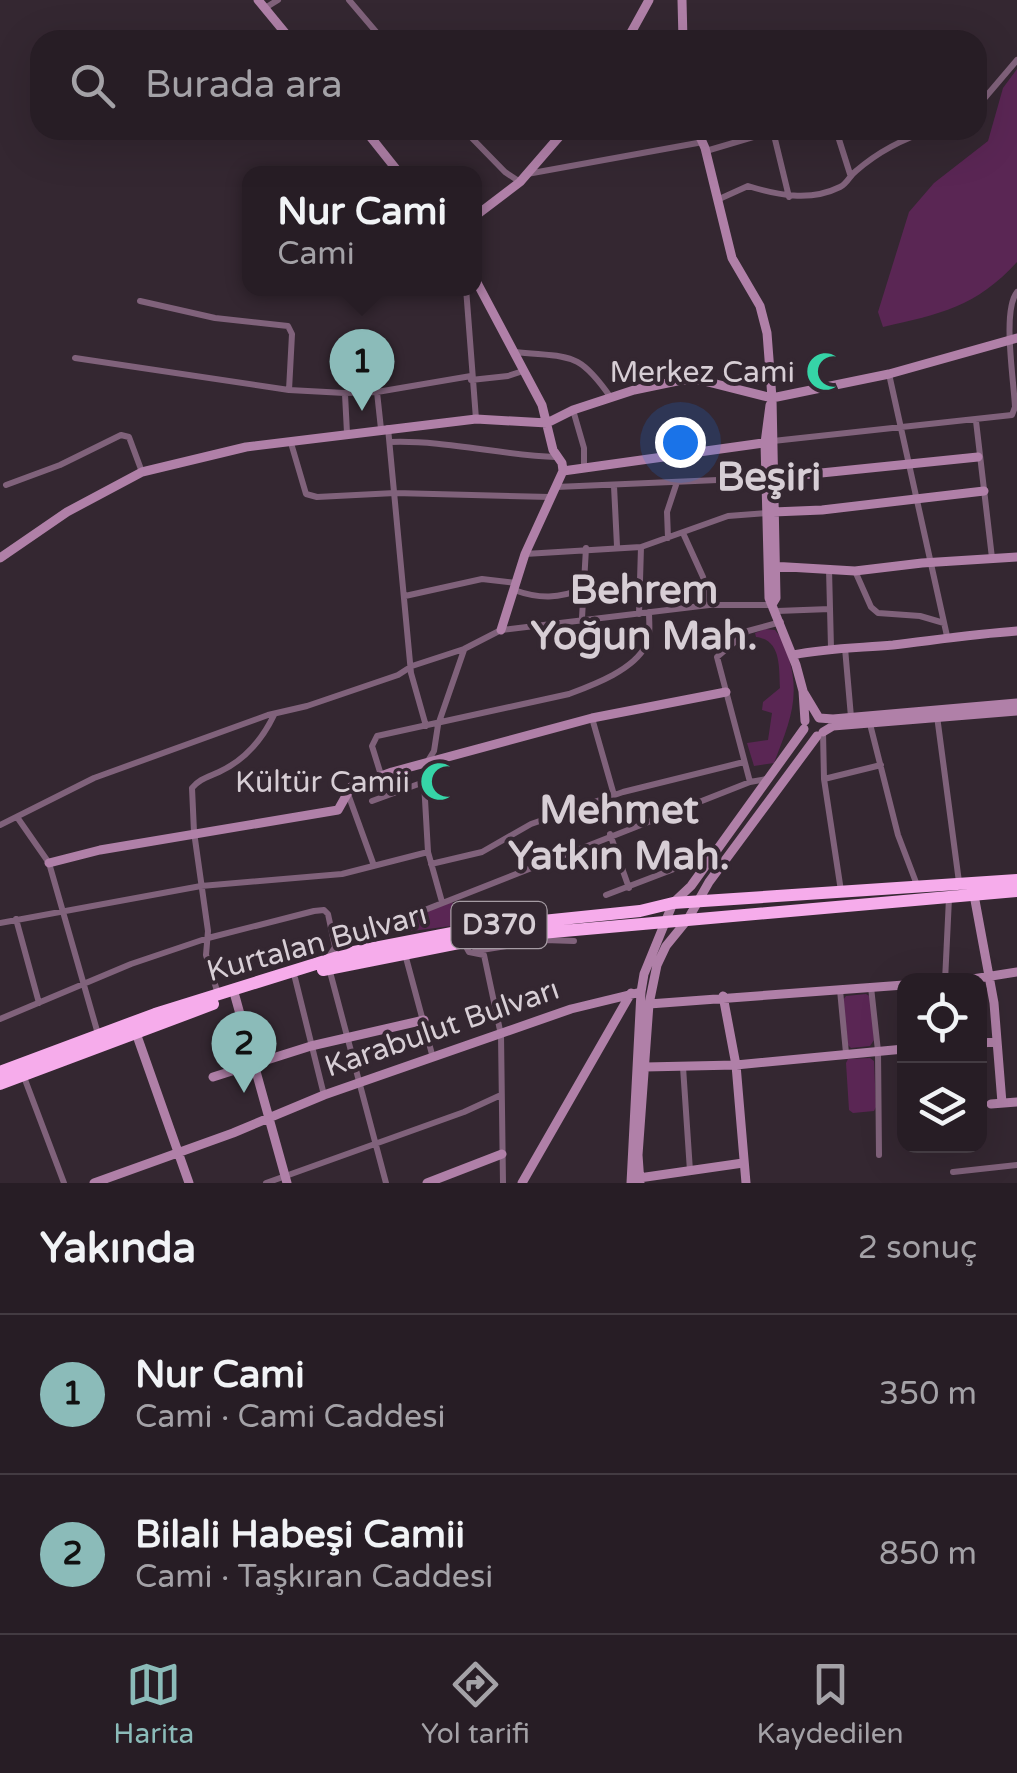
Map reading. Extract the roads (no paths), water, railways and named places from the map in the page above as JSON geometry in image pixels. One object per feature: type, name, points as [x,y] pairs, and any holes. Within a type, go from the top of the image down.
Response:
[{"type":"highway","name":"Kurtalan Bulvarı","points":[[0,1072],[218,994],[482,927],[640,911],[673,903],[1017,880]]},
{"type":"highway","name":"Kurtalan Bulvarı","points":[[0,1084],[328,964],[668,920],[1017,892]]},
{"type":"street","points":[[278,0],[261,4],[283,30]]},
{"type":"street","points":[[349,0],[374,30]]},
{"type":"street","points":[[632,30],[649,0]]},
{"type":"street","points":[[682,0],[683,30]]},
{"type":"street","points":[[987,95],[1017,60]]},
{"type":"street","points":[[372,140],[393,166]]},
{"type":"street","points":[[474,140],[505,172],[524,178],[735,140]]},
{"type":"street","points":[[482,211],[524,178],[557,140]]},
{"type":"street","points":[[701,140],[732,258],[760,306],[767,334],[772,398],[768,442],[775,606],[803,691],[808,734],[820,734]]},
{"type":"street","points":[[777,140],[790,197]]},
{"type":"street","points":[[839,140],[850,174]]},
{"type":"street","points":[[716,201],[748,186],[790,197],[839,188],[850,174],[900,140]]},
{"type":"street","points":[[482,291],[542,405],[556,458]]},
{"type":"street","points":[[563,471],[768,442],[1012,415],[1012,298],[1017,292]]},
{"type":"street","points":[[466,296],[476,419]]},
{"type":"street","points":[[140,302],[215,318],[288,326],[292,334],[289,390]]},
{"type":"street","points":[[0,558],[67,512],[142,472],[246,447],[476,419],[546,423],[572,410],[682,380],[700,380],[772,398],[889,374],[1014,339]]},
{"type":"street","points":[[516,352],[577,360],[593,371],[611,398]]},
{"type":"street","points":[[75,358],[289,390],[346,394],[508,376],[524,370]]},
{"type":"street","points":[[889,374],[947,636]]},
{"type":"street","points":[[377,392],[390,442],[410,673],[426,726]]},
{"type":"street","points":[[346,394],[346,433]]},
{"type":"street","points":[[572,410],[584,448],[584,468]]},
{"type":"street","points":[[976,420],[992,558]]},
{"type":"street","points":[[6,485],[60,465],[121,435],[130,436],[142,472]]},
{"type":"street","points":[[390,442],[488,448],[556,458],[562,463],[563,471],[525,554],[501,630]]},
{"type":"street","points":[[291,443],[306,494],[317,497],[395,492],[553,492],[770,478],[978,457]]},
{"type":"street","points":[[668,538],[667,512],[678,482]]},
{"type":"street","points":[[614,486],[617,546]]},
{"type":"street","points":[[525,554],[617,546],[641,548],[728,516],[822,510],[984,490]]},
{"type":"street","points":[[682,533],[702,576],[709,605]]},
{"type":"street","points":[[582,618],[586,548]]},
{"type":"street","points":[[640,614],[641,548]]},
{"type":"street","points":[[772,566],[855,571],[1017,558]]},
{"type":"street","points":[[829,569],[831,648]]},
{"type":"street","points":[[855,571],[871,607],[878,613],[944,622]]},
{"type":"street","points":[[405,596],[482,579],[545,598],[584,588]]},
{"type":"street","points":[[0,825],[94,778],[398,675],[501,630],[709,605],[830,609]]},
{"type":"street","points":[[381,775],[372,746],[373,740],[384,732],[438,724],[591,686],[644,650],[649,635],[649,612]]},
{"type":"street","points":[[750,782],[717,657],[748,631],[782,622]]},
{"type":"street","points":[[793,655],[1017,631]]},
{"type":"street","points":[[442,902],[428,852],[424,782],[426,764],[434,751],[438,724],[464,648]]},
{"type":"street","points":[[845,648],[852,717]]},
{"type":"street","points":[[803,691],[824,726],[820,734],[824,780],[841,892]]},
{"type":"street","points":[[48,863],[100,850],[338,810],[361,781],[592,718],[726,692]]},
{"type":"street","points":[[637,1181],[649,1004],[657,965],[708,882],[799,756],[833,726],[1017,707]]},
{"type":"street","points":[[218,994],[206,955],[208,938],[192,788],[256,746],[274,714]]},
{"type":"street","points":[[522,1183],[636,992],[673,903],[706,866],[805,725],[813,716],[936,715]]},
{"type":"street","points":[[936,715],[959,883]]},
{"type":"street","points":[[592,718],[614,795]]},
{"type":"street","points":[[870,724],[898,836],[918,886]]},
{"type":"street","points":[[431,864],[482,852],[531,824],[614,795],[744,762]]},
{"type":"street","points":[[824,780],[881,765]]},
{"type":"street","points":[[335,947],[610,834],[768,778]]},
{"type":"street","points":[[372,801],[424,782]]},
{"type":"street","points":[[348,793],[373,863]]},
{"type":"street","points":[[16,817],[48,863],[99,1035]]},
{"type":"street","points":[[610,834],[629,888]]},
{"type":"street","points":[[0,924],[201,886],[303,874],[328,876],[428,852]]},
{"type":"street","points":[[606,895],[687,864],[706,866]]},
{"type":"street","points":[[974,895],[990,975],[997,1042],[996,1104],[1017,1102]]},
{"type":"street","points":[[945,973],[949,897]]},
{"type":"street","points":[[0,1018],[208,938],[324,910],[335,947],[328,964],[386,1183]]},
{"type":"street","points":[[16,919],[39,1003]]},
{"type":"street","points":[[466,947],[574,941]]},
{"type":"street","points":[[466,947],[484,955],[502,1035],[503,1183]]},
{"type":"street","points":[[405,952],[434,1059]]},
{"type":"street","points":[[987,976],[1017,972]]},
{"type":"street","points":[[295,978],[324,1096]]},
{"type":"street","points":[[649,1004],[897,985]]},
{"type":"street","points":[[870,986],[878,1051],[879,1155]]},
{"type":"street","points":[[840,989],[846,1053]]},
{"type":"street","points":[[636,992],[637,1181]]},
{"type":"street","name":"Karabulut Bulvarı","points":[[94,1183],[324,1096],[571,1010],[636,992]]},
{"type":"street","points":[[235,996],[286,1180]]},
{"type":"street","points":[[723,996],[736,1065],[746,1183]]},
{"type":"street","points":[[212,1077],[311,1046],[424,1020]]},
{"type":"street","points":[[136,1033],[189,1183]]},
{"type":"street","points":[[987,1043],[997,1042]]},
{"type":"street","points":[[645,1067],[736,1065],[897,1050]]},
{"type":"street","points":[[683,1067],[690,1170]]},
{"type":"street","points":[[24,1075],[64,1183]]},
{"type":"street","points":[[266,1183],[286,1180],[501,1095]]},
{"type":"street","points":[[426,1183],[502,1154]]},
{"type":"street","points":[[637,1181],[742,1163]]},
{"type":"street","points":[[953,1172],[1017,1165]]},
{"type":"place","name":"Merkez Cami","points":[[825,372]]},
{"type":"place","name":"Nur Cami","points":[[362,411]]},
{"type":"place","name":"Kültür Camii","points":[[440,782]]},
{"type":"place","name":"Bilali Habeşi Camii","points":[[244,1093]]},
{"type":"district","name":"Beşiri","points":[[769,477]]},
{"type":"district","name":"Behrem Yoğun Mah.","points":[[644,613]]},
{"type":"district","name":"Mehmet Yatkın Mah.","points":[[619,833]]}]
